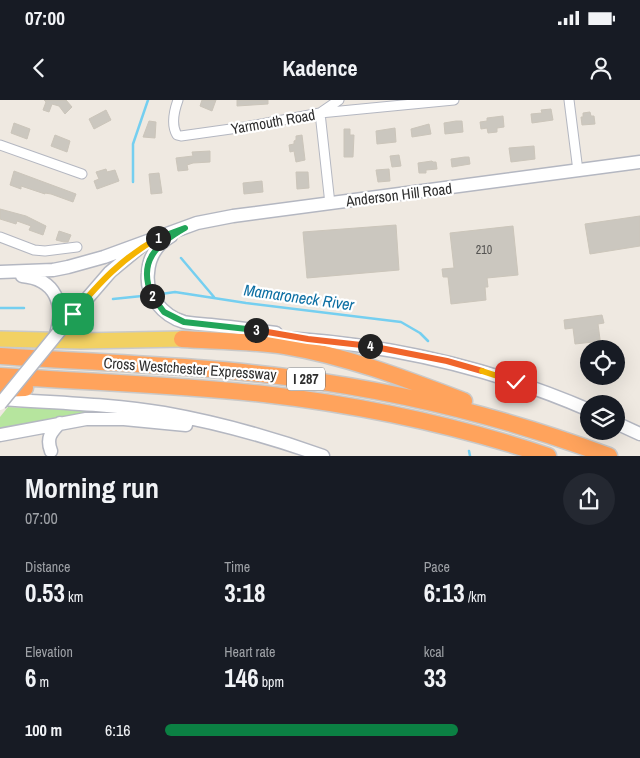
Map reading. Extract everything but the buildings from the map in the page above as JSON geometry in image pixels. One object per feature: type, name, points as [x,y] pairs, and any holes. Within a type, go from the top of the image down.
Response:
[{"type":"highway","points":[[182,339],[283,346],[327,355],[429,388],[540,432]]},
{"type":"highway","name":"Cross Westchester Expressway","points":[[0,356],[212,370],[294,378],[359,388],[423,401],[540,432],[609,456]]},
{"type":"highway","name":"Cross Westchester Expressway","points":[[0,376],[210,389],[300,399],[374,411],[463,430],[548,456]]},
{"type":"highway","points":[[0,389],[44,388],[126,392],[210,389]]},
{"type":"main road","name":"Anderson Hill Road","points":[[0,273],[68,267],[104,257],[185,228],[234,216],[640,162]]},
{"type":"main road","points":[[185,228],[161,243],[154,251],[147,276],[150,292],[164,312],[184,322],[257,330],[417,354],[488,373],[580,406]]},
{"type":"main road","name":"Anderson Hill Road","points":[[0,404],[60,328],[110,272],[139,249],[160,237]]},
{"type":"main road","points":[[0,273],[26,276],[48,285],[60,304],[60,328]]},
{"type":"main road","points":[[0,337],[31,340],[182,339],[253,336],[308,339]]},
{"type":"main road","points":[[0,399],[67,402],[163,413],[265,435],[319,454]]},
{"type":"main road","points":[[0,435],[60,423],[103,419],[164,423],[219,430],[319,454]]},
{"type":"main road","points":[[51,451],[48,444],[49,437],[60,423]]},
{"type":"main road","points":[[625,427],[640,434]]},
{"type":"street","name":"Yarmouth Road","points":[[178,100],[173,124],[177,135],[181,136],[320,113],[454,100]]},
{"type":"street","points":[[330,204],[320,113],[339,100]]},
{"type":"street","points":[[569,100],[578,171]]},
{"type":"street","points":[[0,145],[82,174]]},
{"type":"street","points":[[0,237],[34,250],[45,251],[77,247]]},
{"type":"green space","points":[[27,406],[126,414],[0,431],[0,417],[8,407],[26,408]]},
{"type":"waterway","points":[[133,182],[133,144],[148,100]]},
{"type":"waterway","points":[[181,258],[214,297]]},
{"type":"waterway","name":"Mamaroneck River","points":[[161,294],[175,292],[246,303],[401,322],[420,333],[428,341]]},
{"type":"waterway","name":"Mamaroneck River","points":[[113,299],[142,296]]},
{"type":"waterway","name":"Mamaroneck River","points":[[0,308],[24,308]]},
{"type":"waterway","name":"Mamaroneck River","points":[[469,451],[470,456]]},
{"type":"route","points":[[73,314],[92,291],[123,260],[160,237],[185,228],[168,237],[154,251],[147,276],[153,298],[164,312],[172,317],[184,322],[377,347],[447,361],[516,382]]}]
